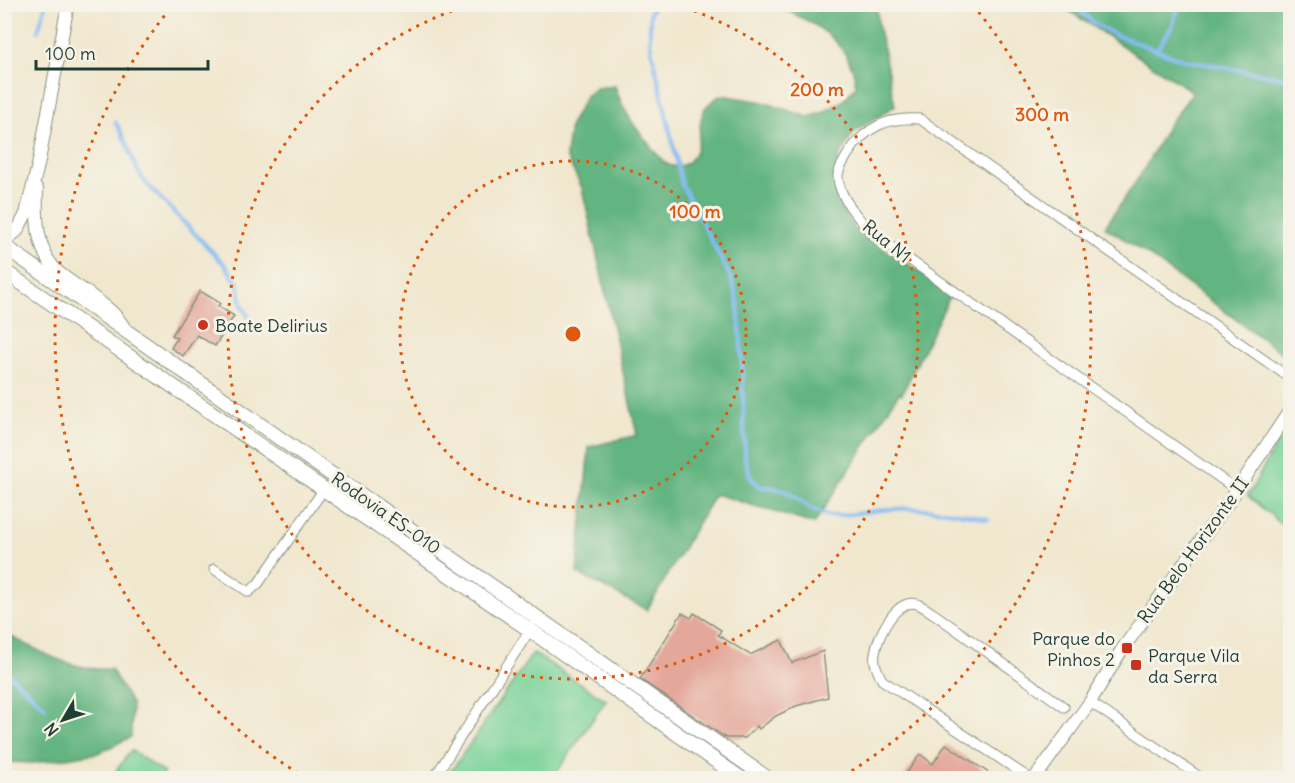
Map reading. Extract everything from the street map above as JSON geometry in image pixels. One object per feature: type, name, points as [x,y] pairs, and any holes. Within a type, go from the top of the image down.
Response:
[{"type":"main road","name":"Rodovia ES-010","points":[[4,246],[767,778]]},
{"type":"main road","name":"Rodovia ES-010","points":[[4,271],[530,630],[740,778]]},
{"type":"street","points":[[4,241],[17,231],[26,214],[39,161],[68,4]]},
{"type":"street","name":"Rua N1","points":[[1238,490],[873,234],[851,210],[843,195],[838,175],[845,159],[854,145],[878,125],[900,118],[920,119],[1290,378]]},
{"type":"street","points":[[39,161],[36,210],[39,236],[45,254],[57,271],[115,314],[129,334]]},
{"type":"street","name":"Rua Belo Horizonte II","points":[[1035,778],[1090,702],[1121,651],[1238,490],[1290,410]]},
{"type":"street","points":[[214,569],[249,592],[258,584],[324,489]]},
{"type":"street","points":[[1029,778],[882,680],[875,666],[874,655],[883,627],[898,609],[906,604],[916,604],[937,616],[1064,707]]},
{"type":"street","points":[[434,778],[530,630],[532,615]]},
{"type":"street","points":[[1090,702],[1201,778]]},
{"type":"green space","points":[[773,5],[877,5],[878,24],[895,106],[854,132],[840,155],[835,175],[843,211],[857,232],[952,292],[902,394],[899,393],[814,524],[715,494],[647,610],[577,573],[589,447],[637,435],[582,188],[566,156],[570,125],[586,96],[596,88],[615,86],[627,114],[656,153],[669,165],[679,166],[692,158],[698,143],[704,110],[721,95],[763,102],[808,117],[822,113],[843,101],[856,86],[853,70],[838,44],[815,25]]},
{"type":"green space","points":[[1060,5],[1290,5],[1290,359],[1141,250],[1105,227],[1143,171],[1167,127],[1193,92]]},
{"type":"green space","points":[[1290,419],[1290,531],[1248,496]]},
{"type":"green space","points":[[5,633],[43,653],[69,663],[97,669],[111,669],[132,705],[131,737],[98,753],[33,763],[5,762]]},
{"type":"green space","points":[[533,653],[606,700],[553,778],[446,778]]},
{"type":"green space","points":[[131,750],[164,773],[160,778],[111,778]]},
{"type":"building","name":"Boate Delirius","points":[[200,291],[220,303],[218,306],[234,316],[215,346],[197,335],[183,356],[171,348],[177,338],[172,335]]},
{"type":"building","points":[[682,613],[691,618],[694,613],[721,630],[718,635],[750,655],[781,640],[792,663],[823,651],[828,697],[796,706],[776,716],[759,729],[757,726],[745,738],[726,738],[640,679]]},
{"type":"building","points":[[946,744],[996,778],[903,778],[920,754],[933,764]]},
{"type":"waterway","points":[[38,31],[46,4]]},
{"type":"waterway","points":[[655,4],[650,13],[650,43],[682,185],[731,278],[738,302],[745,459],[751,478],[760,487],[782,490],[810,508],[827,515],[928,509],[988,519]]},
{"type":"waterway","points":[[1073,4],[1096,25],[1116,35],[1184,60],[1290,79]]},
{"type":"waterway","points":[[1157,49],[1172,27],[1179,4]]},
{"type":"waterway","points":[[115,122],[144,181],[225,265],[238,284],[242,305],[255,329]]},
{"type":"waterway","points":[[4,670],[45,707]]},
{"type":"place","name":"Boate Delirius","points":[[203,325]]},
{"type":"place","name":"Parque do Pinhos 2","points":[[1127,648]]},
{"type":"place","name":"Parque Vila da Serra","points":[[1136,665]]}]
